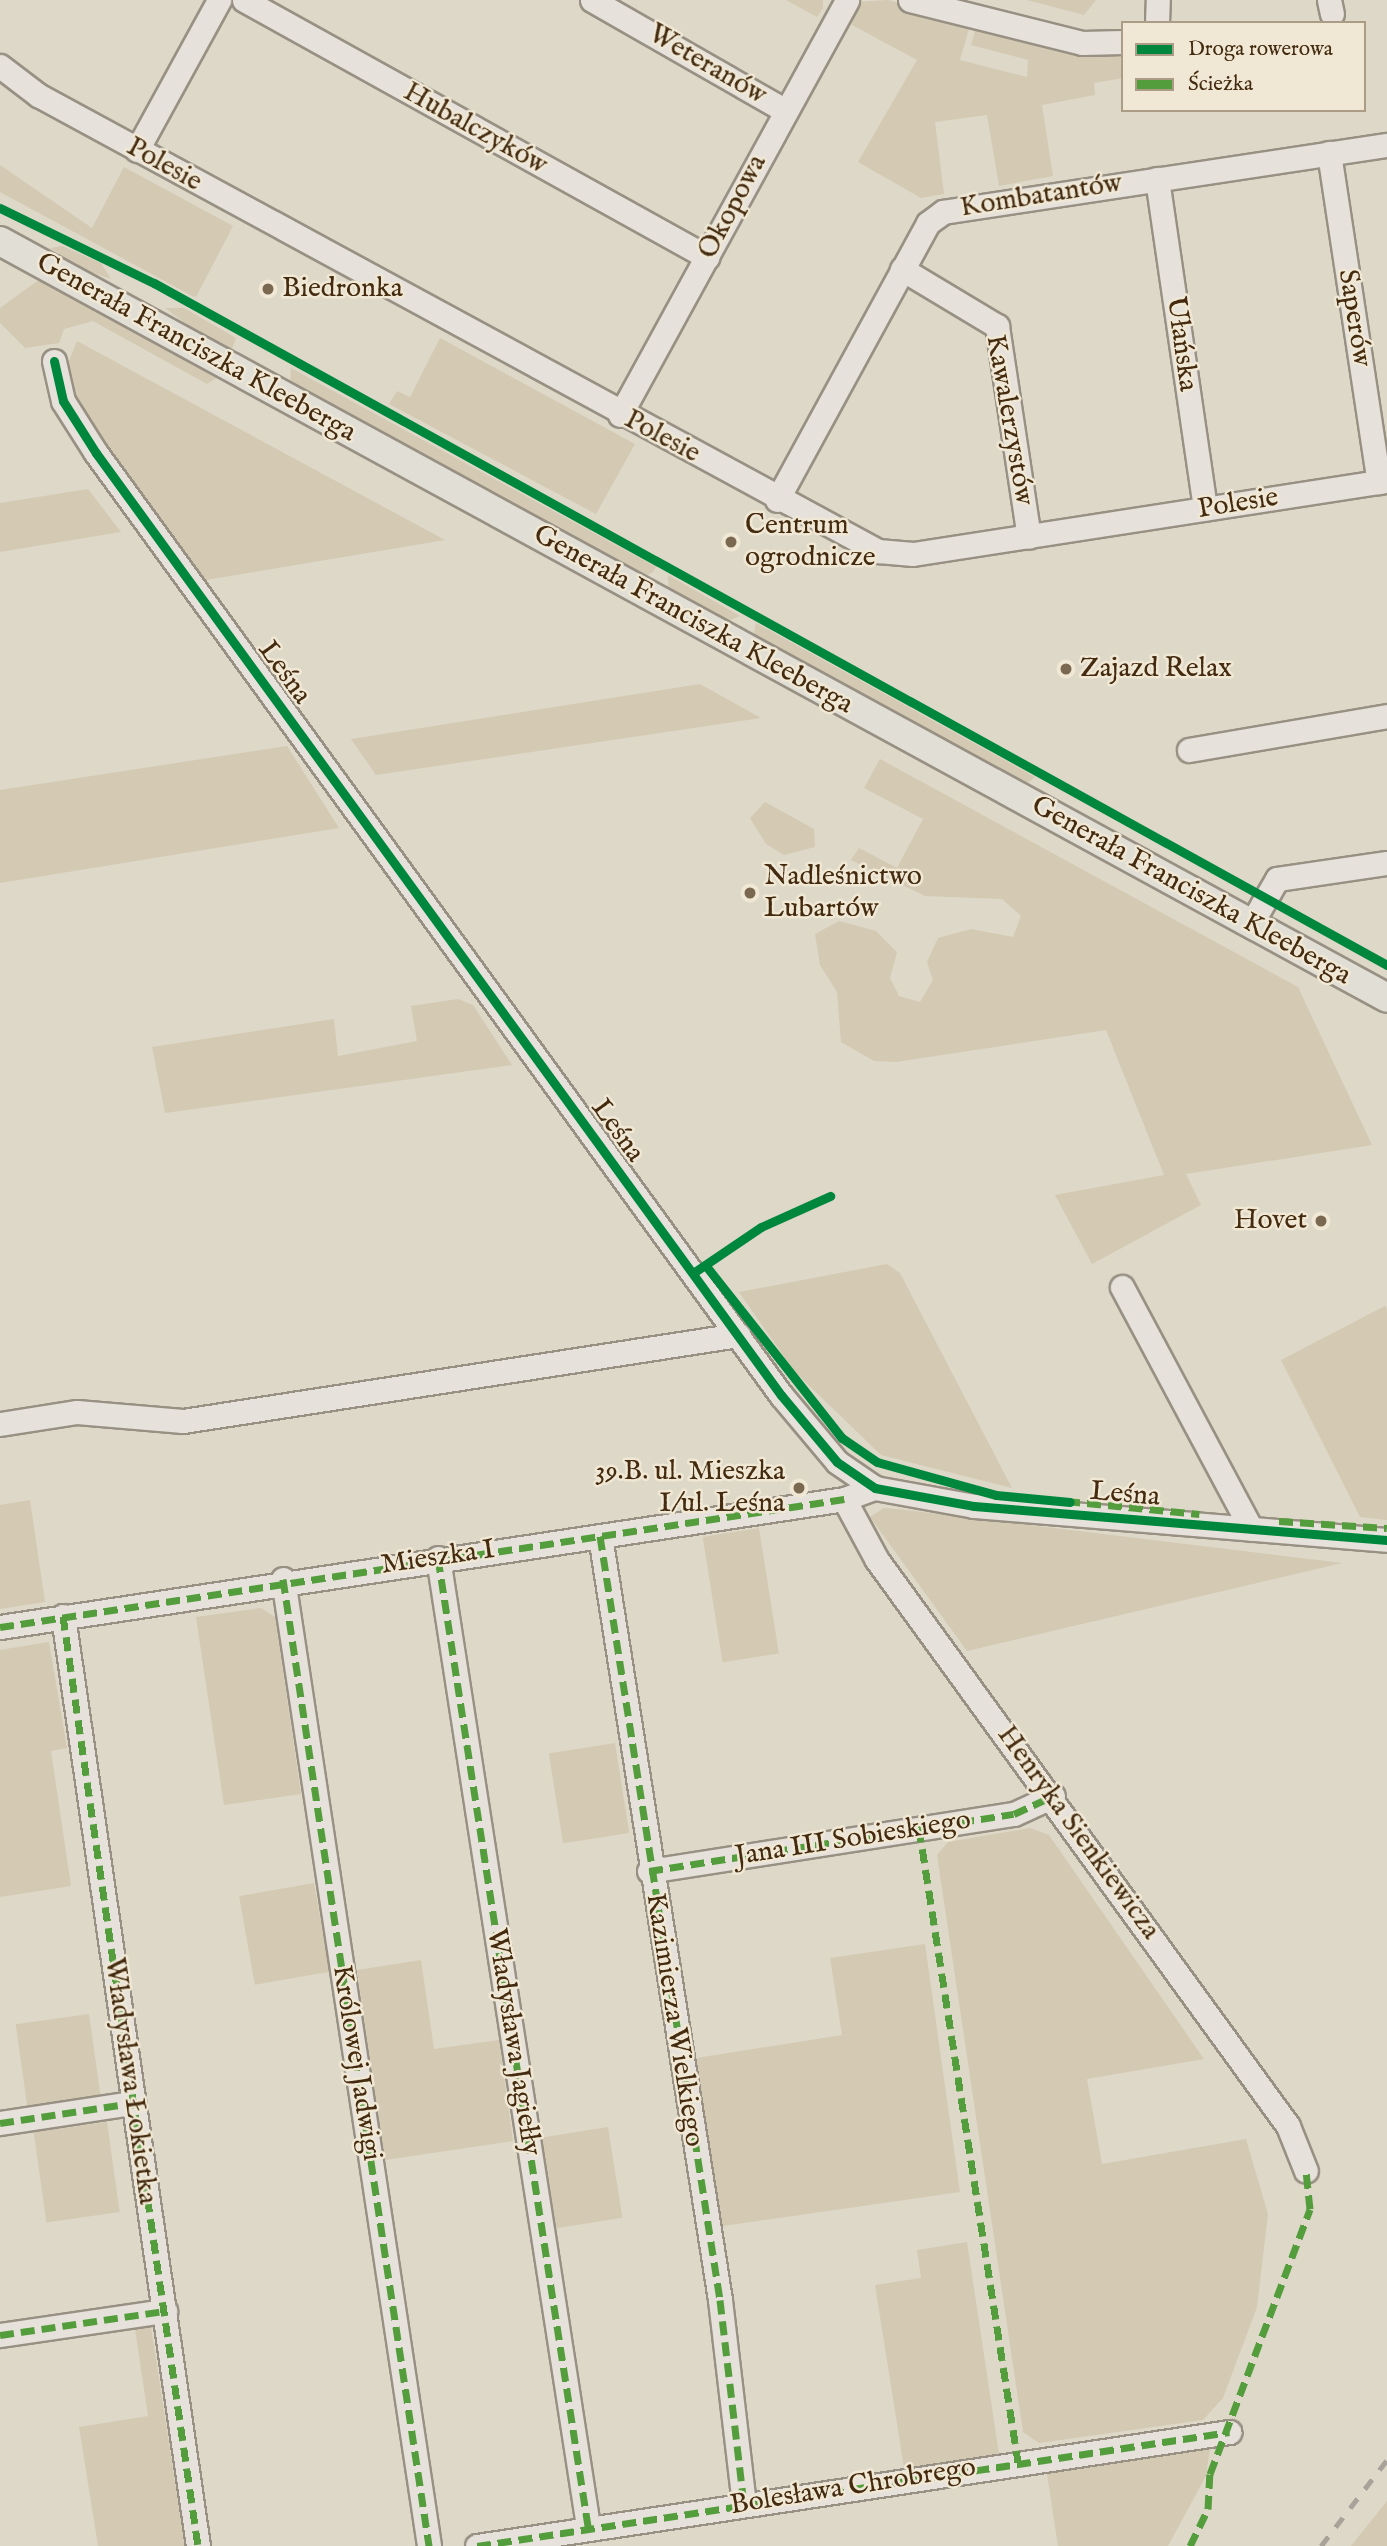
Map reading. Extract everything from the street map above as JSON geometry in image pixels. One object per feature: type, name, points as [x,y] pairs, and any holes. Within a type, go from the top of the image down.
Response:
[{"type":"main road","name":"Generała Franciszka Kleeberga","points":[[0,241],[1387,998]]},
{"type":"street","points":[[137,150],[219,0]]},
{"type":"street","name":"Hubalczyków","points":[[244,0],[707,257]]},
{"type":"street","name":"Weteranów","points":[[592,0],[784,110]]},
{"type":"street","name":"Okopowa","points":[[620,415],[784,110],[847,0]]},
{"type":"street","points":[[910,0],[1082,43],[1121,42]]},
{"type":"street","points":[[1157,21],[1158,0]]},
{"type":"street","name":"Polesie","points":[[0,66],[38,95],[620,415],[777,500],[890,554],[1029,537],[1383,482]]},
{"type":"street","name":"Kombatantów","points":[[777,500],[928,223],[958,206],[1387,145]]},
{"type":"street","name":"Saperów","points":[[1329,153],[1383,482]]},
{"type":"street","name":"Ułańska","points":[[1157,179],[1205,509]]},
{"type":"street","name":"Kawalerzystów","points":[[902,270],[997,326],[1029,537]]},
{"type":"street","name":"Leśna","points":[[54,361],[63,401],[96,453],[804,1426],[837,1462],[875,1488],[974,1506],[1387,1540]]},
{"type":"street","points":[[1189,750],[1387,716]]},
{"type":"street","points":[[1251,924],[1277,879],[1387,863]]},
{"type":"street","points":[[1122,1287],[1251,1529]]},
{"type":"street","points":[[0,1424],[77,1412],[183,1421],[738,1335]]},
{"type":"street","name":"Mieszka I","points":[[0,1627],[284,1579],[600,1536],[844,1499],[875,1488]]},
{"type":"street","name":"Henryka Sienkiewicza","points":[[844,1499],[877,1560],[1053,1796],[1288,2126],[1306,2171]]},
{"type":"street","name":"Kazimierza Wielkiego","points":[[600,1536],[649,1871],[720,2300],[744,2504]]},
{"type":"street","name":"Władysława Jagiełły","points":[[438,1558],[587,2526]]},
{"type":"street","name":"Królowej Jadwigi","points":[[284,1579],[429,2546]]},
{"type":"street","name":"Władysława Łokietka","points":[[63,1616],[198,2546]]},
{"type":"street","name":"Jana III Sobieskiego","points":[[649,1871],[1014,1814],[1053,1796]]},
{"type":"street","points":[[0,2123],[133,2103]]},
{"type":"street","points":[[0,2335],[165,2311]]},
{"type":"street","name":"Bolesława Chrobrego","points":[[477,2546],[587,2526],[1228,2432]]},
{"type":"shaded area","points":[[786,0],[823,0],[823,8],[817,17]]},
{"type":"shaded area","points":[[888,0],[971,22],[960,60],[1027,77],[1028,60],[971,45],[977,24],[1121,47],[1121,78],[1094,83],[1095,95],[1042,105],[1053,176],[999,186],[987,115],[935,122],[944,194],[921,198],[858,162],[917,60],[852,25],[856,2]]},
{"type":"shaded area","points":[[1027,0],[1096,0],[1084,15]]},
{"type":"shaded area","points":[[0,165],[92,228],[124,167],[233,226],[196,297],[191,294],[196,298],[0,192]]},
{"type":"shaded area","points":[[62,246],[101,263],[111,279],[58,261],[59,253],[50,248]]},
{"type":"shaded area","points":[[43,277],[221,375],[207,384],[93,321],[64,329],[59,343],[25,348],[0,323],[0,308]]},
{"type":"shaded area","points":[[165,308],[184,308],[236,338],[232,349],[218,347]]},
{"type":"shaded area","points":[[440,338],[635,444],[596,514],[389,404],[397,391],[410,397]]},
{"type":"shaded area","points":[[77,341],[445,540],[200,581],[73,398],[65,371]]},
{"type":"shaded area","points":[[291,368],[656,567],[642,578],[290,387]]},
{"type":"shaded area","points":[[88,489],[121,532],[0,552],[0,503]]},
{"type":"shaded area","points":[[668,575],[740,616],[723,623],[669,595]]},
{"type":"shaded area","points":[[756,623],[1035,777],[1024,786],[816,673],[753,636]]},
{"type":"shaded area","points":[[700,684],[761,718],[376,775],[351,739]]},
{"type":"shaded area","points":[[287,746],[339,828],[0,883],[0,790]]},
{"type":"shaded area","points":[[880,759],[1298,987],[1372,1145],[1186,1174],[1201,1205],[1092,1264],[1055,1195],[1164,1175],[1106,1030],[896,1062],[874,1061],[841,1042],[837,992],[820,965],[815,934],[839,921],[876,931],[897,952],[890,978],[899,996],[920,1002],[933,980],[927,962],[938,938],[971,929],[1013,937],[1021,916],[1002,899],[925,896],[851,860],[859,848],[897,868],[923,819],[864,788]]},
{"type":"shaded area","points":[[765,802],[814,829],[815,847],[784,855],[766,844],[750,818]]},
{"type":"shaded area","points":[[458,999],[473,1005],[512,1065],[165,1113],[152,1047],[334,1019],[338,1056],[417,1041],[411,1006]]},
{"type":"shaded area","points":[[887,1264],[900,1273],[1012,1488],[881,1455],[794,1371],[739,1292]]},
{"type":"shaded area","points":[[1385,1306],[1387,1520],[1360,1517],[1281,1360]]},
{"type":"shaded area","points":[[30,1500],[45,1602],[0,1609],[0,1505]]},
{"type":"shaded area","points":[[884,1508],[1342,1563],[967,1651],[870,1517]]},
{"type":"shaded area","points":[[759,1528],[779,1653],[723,1662],[703,1537]]},
{"type":"shaded area","points":[[261,1608],[275,1617],[301,1794],[224,1805],[196,1617]]},
{"type":"shaded area","points":[[49,1642],[67,1748],[51,1751],[71,1886],[0,1897],[0,1650]]},
{"type":"shaded area","points":[[615,1743],[629,1833],[563,1843],[549,1753]]},
{"type":"shaded area","points":[[1030,1828],[1049,1835],[1204,2059],[1087,2079],[1102,2164],[1246,2139],[1268,2214],[1257,2307],[1223,2398],[1203,2420],[1039,2443],[1023,2432],[937,1855],[948,1842]]},
{"type":"shaded area","points":[[314,1883],[330,1972],[255,1985],[239,1896]]},
{"type":"shaded area","points":[[925,1944],[960,2192],[716,2227],[690,2059],[842,2035],[830,1958]]},
{"type":"shaded area","points":[[421,1960],[434,2049],[499,2040],[513,2141],[385,2160],[357,1970]]},
{"type":"shaded area","points":[[89,2014],[100,2095],[27,2106],[16,2024]]},
{"type":"shaded area","points":[[107,2122],[120,2212],[46,2222],[34,2132]]},
{"type":"shaded area","points":[[608,2127],[622,2218],[556,2228],[542,2137]]},
{"type":"shaded area","points":[[967,2242],[999,2454],[904,2468],[875,2285],[921,2278],[917,2250]]},
{"type":"shaded area","points":[[151,2327],[185,2546],[98,2546],[79,2427],[148,2416],[135,2329]]},
{"type":"shaded area","points":[[1210,2449],[1206,2476],[1168,2546],[1058,2546],[1047,2474]]},
{"type":"shaded area","points":[[1387,2501],[1387,2546],[1351,2546]]},
{"type":"railway","points":[[1321,2546],[1387,2460]]},
{"type":"marked path","points":[[0,1627],[844,1499]]},
{"type":"marked path","points":[[1066,1501],[1199,1514]]},
{"type":"marked path","points":[[1279,1521],[1387,1528]]},
{"type":"marked path","points":[[600,1536],[720,2300],[744,2504]]},
{"type":"marked path","points":[[438,1558],[588,2526]]},
{"type":"marked path","points":[[283,1579],[429,2546]]},
{"type":"marked path","points":[[63,1616],[198,2546]]},
{"type":"marked path","points":[[649,1871],[1014,1814],[1053,1796]]},
{"type":"marked path","points":[[919,1828],[1018,2462]]},
{"type":"marked path","points":[[0,2123],[133,2103]]},
{"type":"marked path","points":[[1190,2546],[1208,2509],[1210,2474],[1310,2209],[1306,2171]]},
{"type":"marked path","points":[[0,2335],[165,2311]]},
{"type":"marked path","points":[[477,2546],[1229,2432]]},
{"type":"cycle path","points":[[0,208],[154,283],[1387,965]]},
{"type":"cycle path","points":[[54,361],[63,401],[96,453],[781,1395],[837,1462],[875,1488],[974,1506],[1387,1540]]},
{"type":"cycle path","points":[[696,1271],[761,1227],[830,1196]]},
{"type":"cycle path","points":[[706,1266],[842,1438],[877,1462],[996,1495],[1070,1502]]},
{"type":"place","name":"Biedronka","points":[[268,289]]},
{"type":"place","name":"Centrum ogrodnicze","points":[[731,542]]},
{"type":"place","name":"Zajazd Relax","points":[[1066,669]]},
{"type":"place","name":"Nadleśnictwo Lubartów","points":[[750,893]]},
{"type":"place","name":"Hovet","points":[[1321,1221]]},
{"type":"place","name":"39.B. ul. Mieszka I/ul. Leśna","points":[[799,1488]]}]
